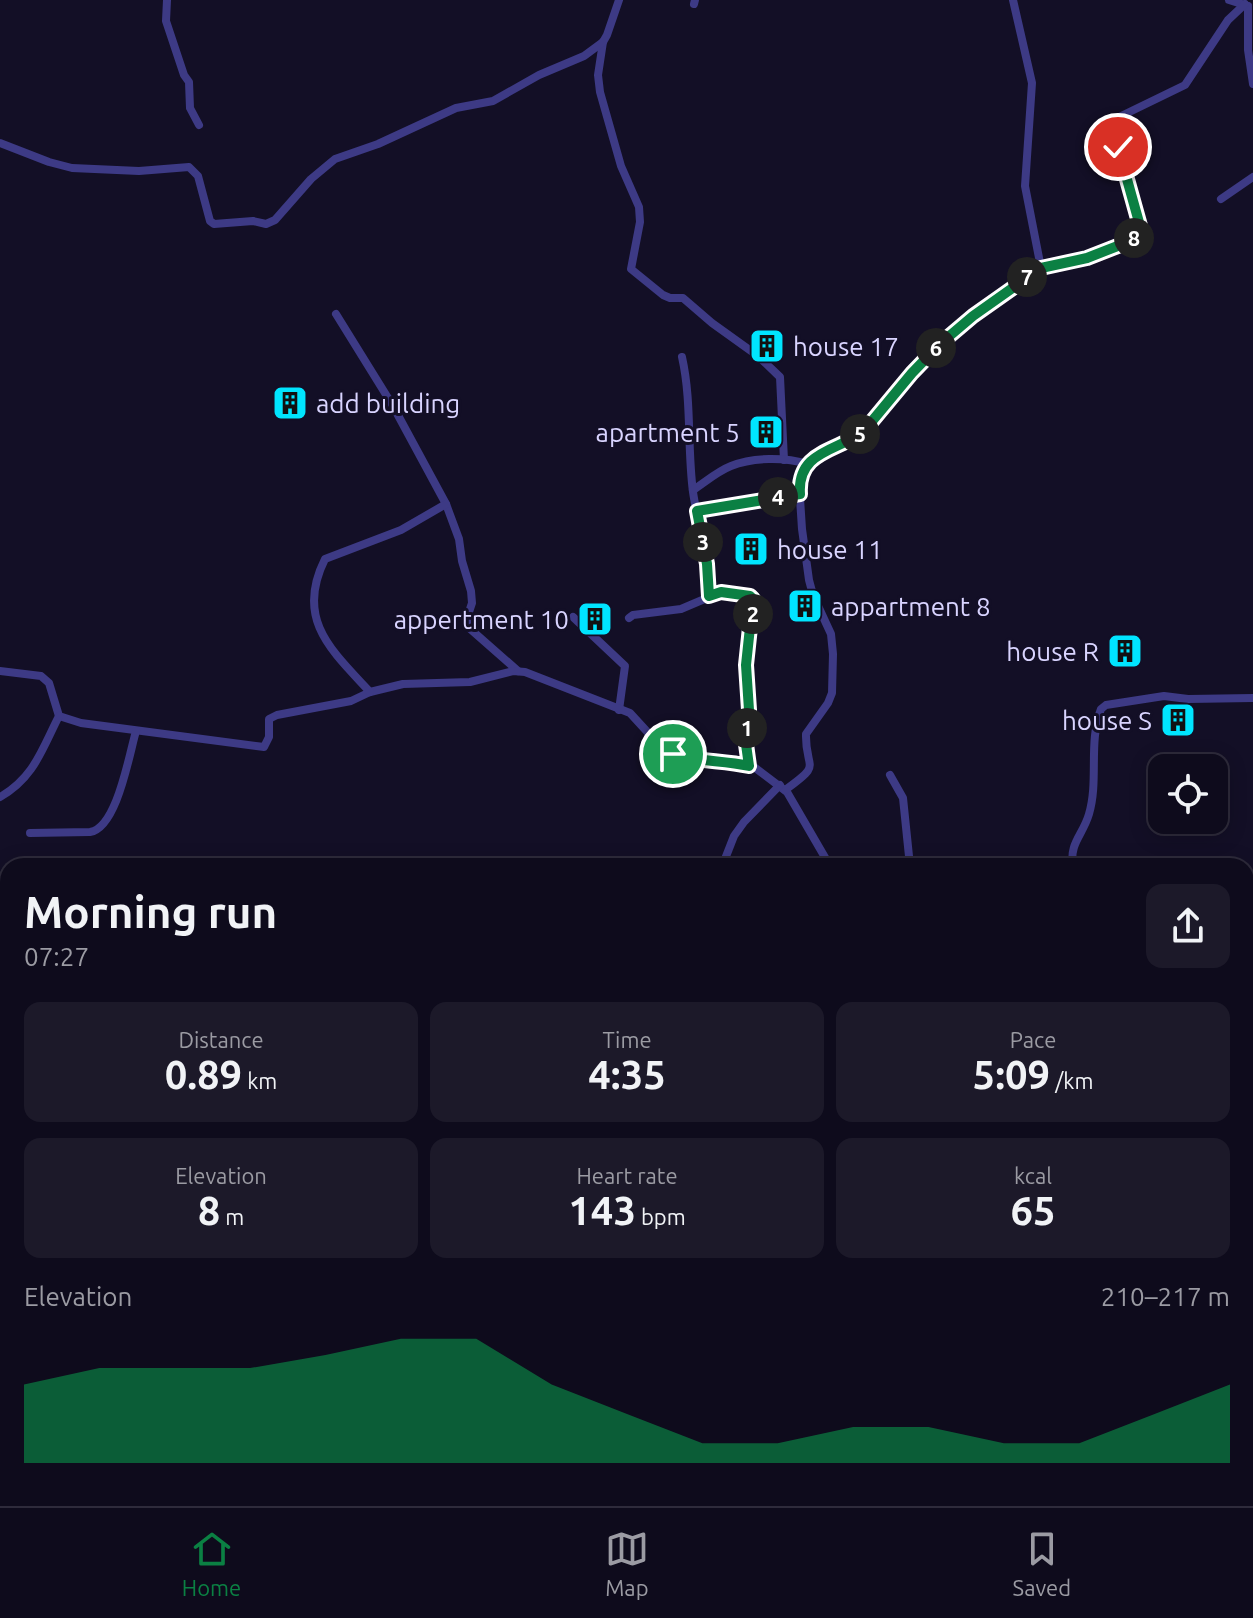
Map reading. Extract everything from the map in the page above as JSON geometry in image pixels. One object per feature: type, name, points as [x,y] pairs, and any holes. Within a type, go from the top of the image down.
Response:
[{"type":"street","points":[[167,0],[166,21],[189,82],[190,108],[199,125]]},
{"type":"street","points":[[619,0],[611,28],[603,42],[598,75],[621,166],[639,207],[640,222],[631,269],[663,295],[683,298],[780,377],[784,460]]},
{"type":"street","points":[[1013,0],[1032,83],[1025,186],[1041,268]]},
{"type":"street","points":[[1229,0],[1249,6]]},
{"type":"street","points":[[725,858],[734,836],[744,822],[783,788],[805,775],[811,765],[806,734],[828,703],[832,685],[831,634],[813,595],[802,529],[799,483],[808,464],[830,447],[853,440],[863,432],[940,344],[973,316],[1041,268],[1087,258],[1128,242],[1142,233],[1118,147],[1115,119],[1185,85],[1228,20],[1249,6]]},
{"type":"street","points":[[1249,6],[1248,50],[1253,84]]},
{"type":"street","points":[[0,143],[72,168],[139,171],[189,167],[198,176],[210,221],[214,224],[253,221],[266,224],[275,220],[311,179],[335,159],[378,144],[456,108],[493,101],[539,75],[584,56],[603,42]]},
{"type":"street","points":[[1221,199],[1253,177]]},
{"type":"street","points":[[336,314],[385,393],[446,504],[461,543],[462,561],[471,591],[468,627],[518,671],[630,713],[663,749],[673,754],[705,762],[728,761],[749,766],[783,788],[825,858]]},
{"type":"street","points":[[682,357],[689,389],[693,490],[707,564],[709,596]]},
{"type":"street","points":[[693,490],[729,466],[757,460],[808,464]]},
{"type":"street","points":[[697,511],[800,494]]},
{"type":"street","points":[[370,692],[339,659],[316,623],[313,592],[317,577],[325,559],[401,530],[446,504]]},
{"type":"street","points":[[629,618],[638,614],[681,609],[721,592],[753,599],[746,665],[749,710],[745,737],[749,766]]},
{"type":"street","points":[[573,617],[625,666],[619,710]]},
{"type":"street","points":[[0,671],[41,676],[49,683],[59,716],[24,782],[0,797]]},
{"type":"street","points":[[59,716],[81,723],[264,747],[269,737],[269,719],[277,715],[351,701],[370,692],[403,684],[484,680],[518,671]]},
{"type":"street","points":[[1072,858],[1071,852],[1089,817],[1093,799],[1092,764],[1101,709],[1106,705],[1164,696],[1188,699],[1253,698]]},
{"type":"street","points":[[30,833],[90,832],[97,831],[106,823],[114,807],[136,731]]},
{"type":"street","points":[[890,775],[903,798],[909,858]]},
{"type":"place","name":"house 17","points":[[767,346]]},
{"type":"place","name":"add building","points":[[290,403]]},
{"type":"place","name":"apartment 5","points":[[766,432]]},
{"type":"place","name":"house 11","points":[[751,549]]},
{"type":"place","name":"appartment 8","points":[[805,606]]},
{"type":"place","name":"appertment 10","points":[[595,619]]},
{"type":"place","name":"house R","points":[[1125,651]]},
{"type":"place","name":"house S","points":[[1178,720]]},
{"type":"route","points":[[673,754],[705,762],[728,761],[749,766],[745,737],[749,710],[746,665],[753,599],[721,592],[709,596],[710,585],[697,511],[800,494],[799,483],[808,464],[830,447],[853,440],[863,432],[912,373],[973,316],[1041,268],[1087,258],[1128,242],[1142,233],[1118,147]]}]
